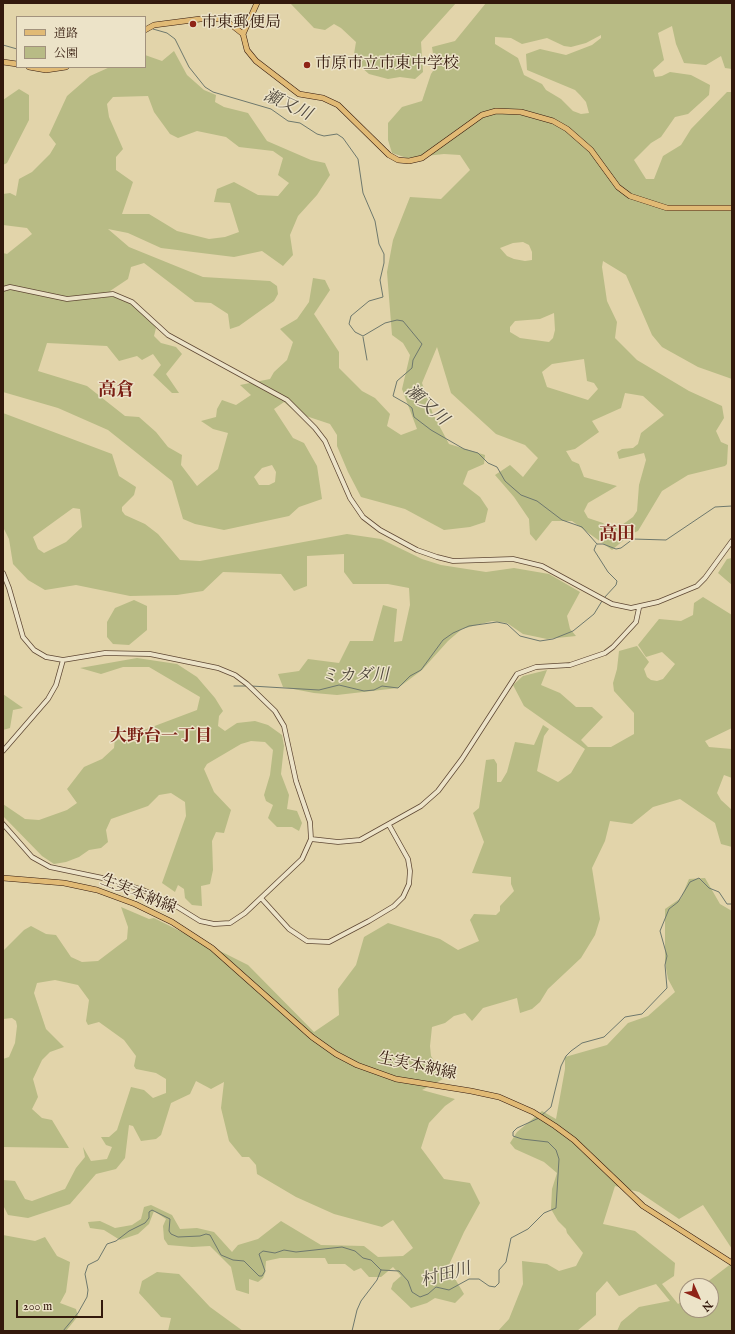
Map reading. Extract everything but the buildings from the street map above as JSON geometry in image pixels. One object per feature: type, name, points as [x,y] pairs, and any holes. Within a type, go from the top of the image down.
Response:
[{"type":"main road","points":[[243,34],[257,3]]},
{"type":"main road","points":[[146,29],[154,25],[208,18],[229,23],[243,34],[246,40],[246,47],[256,61],[299,94],[323,98],[338,105],[389,155],[398,160],[409,161],[422,158],[482,115],[496,111],[521,112],[553,122],[567,129],[591,150],[618,187],[630,196],[667,208],[732,208]]},
{"type":"main road","points":[[3,62],[16,64]]},
{"type":"main road","points":[[35,68],[46,70],[59,68]]},
{"type":"main road","name":"生実本納線","points":[[3,878],[49,880],[80,886],[111,895],[152,911],[189,931],[212,948],[299,1026],[336,1054],[357,1065],[384,1076],[410,1082],[447,1087],[499,1097],[522,1107],[546,1120],[583,1148],[643,1206],[732,1264]]},
{"type":"street","points":[[3,289],[10,287],[67,299],[113,294],[132,302],[168,335],[287,400],[315,428],[325,441],[350,498],[363,517],[380,530],[417,550],[437,558],[453,561],[522,560],[548,568],[612,604],[624,608],[639,608],[686,592],[697,586],[705,578],[732,541]]},
{"type":"street","points":[[3,573],[9,588],[20,630],[26,641],[39,653],[54,659],[63,660],[105,653],[150,654],[218,668],[241,679],[275,711],[284,726],[296,781],[310,822],[311,839],[302,859],[238,919],[222,924],[208,924],[143,890],[112,880],[50,868],[32,857],[3,824]]},
{"type":"street","points":[[311,839],[338,842],[360,840],[421,806],[438,791],[462,759],[517,674],[536,667],[570,665],[605,653],[613,647],[636,622],[639,608]]},
{"type":"street","points":[[3,751],[48,698],[56,685],[63,660]]},
{"type":"street","points":[[261,898],[288,929],[307,941],[329,942],[369,921],[394,906],[403,897],[409,884],[410,871],[408,859],[389,825]]},
{"type":"green space","points":[[290,3],[456,3],[421,42],[423,72],[415,79],[400,77],[388,79],[369,74],[353,60],[356,42],[341,28],[334,24],[325,30],[314,28]]},
{"type":"green space","points":[[486,3],[732,3],[732,69],[725,68],[721,56],[706,65],[684,63],[676,44],[672,26],[658,33],[664,60],[653,70],[655,77],[662,76],[670,72],[691,75],[710,85],[709,95],[688,114],[675,117],[661,137],[651,143],[634,160],[646,179],[654,179],[663,156],[681,145],[691,129],[727,92],[732,92],[732,379],[698,367],[662,347],[652,335],[626,275],[603,261],[602,267],[607,301],[617,322],[615,338],[637,360],[689,391],[722,406],[724,418],[716,431],[721,442],[728,445],[727,464],[725,466],[688,475],[662,491],[638,531],[631,534],[612,550],[572,521],[552,521],[536,541],[530,534],[529,519],[514,497],[495,475],[510,465],[523,477],[538,458],[525,445],[496,434],[451,393],[437,347],[422,383],[433,414],[449,444],[485,455],[484,464],[468,471],[463,484],[480,497],[488,509],[485,522],[470,527],[444,530],[405,509],[361,497],[348,472],[337,446],[337,435],[330,424],[297,413],[284,402],[274,409],[293,438],[304,443],[317,466],[322,499],[299,507],[289,516],[224,530],[195,524],[183,519],[172,481],[108,430],[58,408],[3,392],[3,253],[7,254],[32,234],[27,228],[3,225],[3,194],[10,193],[16,196],[19,179],[32,172],[50,154],[56,144],[49,135],[67,96],[90,76],[108,68],[146,68],[146,55],[162,61],[174,51],[187,75],[204,90],[216,95],[215,102],[224,107],[248,113],[267,141],[311,160],[325,163],[330,175],[317,195],[298,216],[290,235],[293,255],[283,266],[262,251],[234,257],[161,248],[128,233],[108,229],[129,247],[203,277],[270,281],[277,286],[278,294],[274,301],[239,326],[230,329],[228,314],[211,303],[195,302],[144,263],[131,267],[128,279],[110,291],[137,303],[156,328],[154,336],[161,343],[176,347],[182,354],[166,374],[179,393],[172,393],[153,375],[161,365],[153,354],[142,360],[137,356],[119,361],[107,346],[47,343],[38,371],[87,386],[125,416],[139,417],[156,432],[168,447],[182,455],[181,465],[197,486],[218,469],[228,433],[213,429],[201,421],[216,417],[217,409],[222,400],[236,405],[251,395],[240,385],[270,379],[274,372],[287,360],[293,342],[280,329],[297,319],[309,302],[313,278],[325,280],[330,290],[314,314],[339,352],[339,368],[362,391],[375,398],[390,414],[387,426],[401,435],[417,429],[402,389],[410,355],[403,343],[392,335],[387,272],[393,240],[410,197],[441,199],[470,170],[460,155],[444,154],[407,158],[392,153],[388,140],[388,123],[402,107],[422,101],[431,74],[435,68],[432,47],[455,41]],"holes":[[[601,35],[601,38],[592,45],[566,55],[540,49],[526,54],[527,70],[575,90],[580,95],[586,102],[589,113],[581,114],[573,111],[561,99],[546,90],[542,84],[524,75],[518,58],[495,44],[495,37],[511,38],[522,44],[547,38],[564,46],[571,47],[586,43]],[[148,96],[154,112],[170,134],[178,138],[197,131],[226,137],[239,147],[273,151],[283,158],[278,175],[289,183],[278,196],[258,195],[234,182],[217,189],[214,202],[230,203],[239,232],[225,237],[209,239],[177,231],[149,214],[122,214],[133,182],[116,170],[116,157],[123,149],[109,117],[107,104],[113,97]],[[523,242],[529,245],[532,252],[532,260],[525,261],[514,259],[507,256],[500,248],[513,243]],[[554,313],[555,330],[553,338],[549,342],[520,338],[510,332],[510,327],[515,321],[540,319]],[[584,359],[587,381],[594,383],[598,389],[588,400],[547,387],[542,372],[552,364]],[[625,393],[643,396],[664,415],[641,433],[638,444],[633,448],[622,449],[617,452],[619,459],[644,453],[646,460],[639,485],[637,511],[633,517],[619,527],[610,529],[603,523],[588,518],[584,511],[588,503],[617,486],[584,477],[579,464],[572,461],[566,451],[575,449],[599,432],[592,421],[621,408]],[[272,465],[276,472],[275,482],[269,485],[259,485],[254,477],[262,468]]]},
{"type":"green space","points":[[19,89],[29,95],[29,120],[7,163],[3,165],[3,100]]},
{"type":"green space","points":[[3,413],[112,454],[119,476],[136,487],[134,495],[122,507],[122,511],[125,515],[145,524],[158,534],[180,560],[200,561],[347,534],[381,539],[422,559],[441,565],[486,572],[514,568],[549,574],[580,592],[567,616],[570,629],[576,636],[547,639],[523,634],[507,623],[492,621],[462,629],[448,641],[422,670],[398,688],[337,695],[314,693],[283,687],[278,674],[299,671],[308,659],[339,663],[350,641],[373,641],[383,605],[397,609],[394,642],[402,641],[410,605],[409,588],[388,584],[353,584],[344,572],[344,554],[307,556],[307,586],[294,591],[281,574],[223,572],[203,591],[177,595],[130,596],[76,585],[45,590],[28,580],[13,564],[9,539],[3,527]],"holes":[[[73,508],[80,509],[82,527],[66,542],[44,553],[38,549],[33,537]]]},
{"type":"green space","points":[[732,558],[732,585],[718,573],[727,559]]},
{"type":"green space","points":[[703,597],[732,615],[732,728],[705,741],[709,747],[732,749],[732,778],[724,775],[717,793],[721,800],[732,810],[732,847],[721,844],[715,823],[680,799],[653,807],[632,824],[610,821],[605,841],[592,868],[600,919],[595,935],[581,958],[548,989],[540,1002],[532,1009],[520,1013],[517,998],[483,1008],[472,1021],[465,1013],[454,1016],[445,1023],[432,1027],[430,1046],[431,1056],[445,1078],[422,1090],[455,1099],[445,1106],[429,1123],[421,1148],[444,1179],[470,1183],[480,1203],[464,1232],[448,1267],[464,1294],[455,1303],[435,1298],[427,1303],[411,1308],[391,1289],[393,1283],[401,1276],[393,1267],[381,1277],[369,1277],[361,1268],[354,1271],[345,1264],[328,1264],[325,1258],[280,1258],[266,1261],[263,1278],[258,1282],[249,1279],[249,1294],[236,1290],[231,1267],[210,1246],[192,1247],[168,1245],[164,1239],[163,1226],[166,1219],[154,1211],[149,1224],[138,1234],[120,1240],[104,1230],[90,1228],[88,1222],[100,1221],[115,1228],[132,1225],[141,1219],[144,1207],[151,1205],[172,1215],[180,1229],[197,1228],[214,1232],[232,1252],[238,1245],[258,1239],[281,1221],[321,1245],[364,1246],[378,1257],[403,1256],[413,1248],[393,1220],[382,1227],[334,1214],[296,1197],[257,1174],[256,1165],[249,1157],[242,1157],[229,1141],[221,1108],[224,1082],[211,1089],[196,1081],[190,1094],[171,1103],[161,1135],[156,1139],[141,1141],[133,1126],[129,1125],[125,1158],[116,1169],[96,1174],[70,1204],[28,1218],[8,1215],[3,1205],[3,1180],[15,1181],[25,1199],[32,1201],[65,1189],[76,1168],[85,1157],[83,1147],[91,1161],[107,1159],[112,1147],[106,1145],[101,1137],[109,1137],[117,1130],[131,1087],[144,1090],[153,1098],[166,1093],[166,1079],[156,1073],[136,1069],[134,1066],[136,1056],[124,1040],[99,1022],[88,1025],[86,1021],[89,1000],[78,985],[55,980],[37,983],[34,993],[46,1029],[64,1047],[50,1052],[42,1060],[33,1079],[38,1097],[32,1109],[42,1118],[52,1120],[69,1148],[3,1147],[3,1059],[9,1057],[15,1043],[17,1026],[16,1021],[12,1018],[3,1019],[3,951],[24,930],[31,926],[46,934],[56,935],[71,957],[82,962],[98,961],[127,939],[128,927],[121,907],[149,919],[154,918],[248,965],[314,1032],[339,1015],[338,989],[356,965],[364,937],[388,923],[440,939],[458,950],[479,941],[470,920],[474,914],[496,915],[500,911],[500,906],[514,891],[511,884],[511,877],[472,873],[484,842],[473,813],[479,808],[486,760],[494,759],[497,764],[497,782],[501,782],[507,772],[515,742],[534,745],[543,725],[549,729],[544,736],[537,771],[558,782],[571,773],[585,749],[524,706],[513,685],[523,676],[547,670],[541,685],[560,693],[576,707],[592,707],[603,717],[581,740],[588,747],[611,747],[634,734],[634,713],[614,691],[613,683],[617,669],[619,651],[637,646],[649,662],[644,669],[647,677],[651,680],[657,681],[663,679],[675,664],[662,652],[646,657],[638,645],[659,619],[681,621],[693,615],[694,603]]},
{"type":"green space","points":[[134,600],[147,606],[147,630],[129,645],[113,644],[107,637],[107,622],[115,608]]},
{"type":"green space","points":[[137,658],[177,664],[197,677],[215,698],[223,711],[219,716],[218,726],[225,731],[237,723],[255,721],[268,725],[282,735],[284,746],[281,774],[289,795],[287,809],[297,811],[302,823],[299,831],[292,827],[277,827],[268,818],[273,805],[266,801],[264,795],[270,775],[273,750],[265,742],[251,741],[241,744],[207,764],[204,769],[214,792],[231,810],[224,833],[216,832],[212,841],[213,870],[210,884],[201,886],[202,906],[192,905],[185,898],[184,889],[178,885],[175,892],[162,883],[186,816],[185,802],[171,793],[159,795],[148,806],[111,819],[106,830],[108,842],[101,848],[89,850],[79,857],[66,862],[54,864],[42,856],[3,816],[3,804],[25,819],[39,820],[67,810],[77,803],[67,789],[84,767],[102,759],[114,748],[115,739],[128,741],[144,730],[197,710],[200,697],[149,667],[123,667],[101,674],[80,668]]},
{"type":"green space","points":[[3,694],[23,708],[13,710],[10,728],[3,730]]},
{"type":"green space","points":[[705,878],[720,904],[732,911],[732,1249],[703,1205],[679,1219],[639,1192],[615,1186],[603,1224],[635,1231],[675,1263],[674,1276],[662,1284],[679,1303],[679,1318],[719,1318],[719,1278],[712,1278],[732,1263],[732,1331],[617,1331],[621,1322],[639,1307],[670,1301],[656,1284],[619,1296],[607,1281],[596,1293],[596,1315],[577,1331],[498,1331],[509,1319],[523,1284],[522,1261],[547,1264],[559,1271],[576,1266],[583,1253],[567,1233],[566,1229],[558,1221],[551,1209],[552,1189],[557,1173],[544,1162],[515,1149],[510,1143],[517,1132],[542,1111],[556,1119],[565,1069],[565,1057],[607,1045],[628,1023],[648,1016],[675,992],[668,979],[665,962],[665,909],[681,898],[689,879]]},
{"type":"green space","points":[[3,1235],[35,1241],[45,1237],[57,1256],[70,1262],[66,1292],[60,1303],[76,1309],[78,1316],[66,1331],[3,1331]]},
{"type":"green space","points":[[157,1272],[179,1274],[210,1307],[243,1331],[168,1331],[171,1318],[161,1317],[139,1293],[142,1281]]},
{"type":"waterway","name":"瀬又川","points":[[153,29],[167,33],[175,39],[189,67],[205,87],[213,92],[271,109],[288,121],[300,123],[317,134],[324,136],[337,134],[343,138],[358,159],[363,193],[375,221],[379,244],[384,254],[384,263],[380,280],[383,297],[369,301],[351,316],[349,324],[355,332],[363,336],[385,323],[397,320],[403,321],[422,344],[413,360],[412,368],[397,381],[393,396],[412,408],[414,417],[431,430],[464,449],[478,453],[488,463],[497,467],[505,481],[521,495],[537,501],[562,520],[582,527],[597,544]]},
{"type":"waterway","name":"瀬又川","points":[[3,45],[16,49]]},
{"type":"waterway","points":[[363,337],[367,360]]},
{"type":"waterway","name":"瀬又川","points":[[597,544],[603,544],[616,549],[621,548],[633,539],[666,540],[715,507],[732,506]]},
{"type":"waterway","name":"ミカダ川","points":[[596,545],[594,550],[608,572],[617,581],[616,585],[604,598]]},
{"type":"waterway","name":"ミカダ川","points":[[251,686],[319,690],[339,685],[364,691],[374,690],[382,686],[398,688],[410,676],[421,670],[443,640],[453,633],[469,626],[497,622],[507,624],[520,636],[540,641],[553,639],[573,631],[594,614],[602,601]]},
{"type":"waterway","name":"ミカダ川","points":[[234,686],[248,686]]},
{"type":"waterway","name":"村田川","points":[[541,1116],[551,1107],[561,1066],[566,1056],[582,1043],[604,1037],[625,1017],[642,1014],[667,988],[665,965],[667,956],[660,931],[669,909],[678,902],[690,882],[699,878],[709,888],[719,892],[727,904],[732,904]]},
{"type":"waterway","name":"村田川","points":[[63,1331],[78,1313],[87,1297],[88,1290],[85,1274],[88,1265],[98,1260],[107,1244],[116,1241],[129,1231],[145,1223],[149,1218],[149,1212],[152,1210],[170,1219],[169,1231],[171,1234],[178,1237],[200,1236],[206,1234],[210,1235],[221,1255],[233,1260],[244,1261],[259,1276],[262,1276],[265,1271],[259,1254],[263,1251],[275,1253],[284,1250],[296,1252],[342,1247],[355,1251],[363,1258],[371,1260],[381,1270],[399,1271],[408,1281],[412,1292],[420,1297],[428,1294],[436,1287],[449,1290],[469,1279],[479,1279],[489,1286],[495,1287],[499,1283],[499,1270],[506,1262],[511,1238],[528,1229],[544,1213],[556,1208],[559,1159],[556,1150],[548,1142],[522,1139],[513,1136],[513,1132],[517,1128],[539,1118]]},
{"type":"waterway","points":[[352,1331],[357,1310],[361,1301],[377,1280],[381,1270]]},
{"type":"place","name":"市東郵便局","points":[[193,24]]},
{"type":"place","name":"市原市立市東中学校","points":[[307,65]]},
{"type":"district","name":"高倉","points":[[116,391]]},
{"type":"district","name":"高田","points":[[617,535]]},
{"type":"district","name":"大野台一丁目","points":[[161,738]]}]
